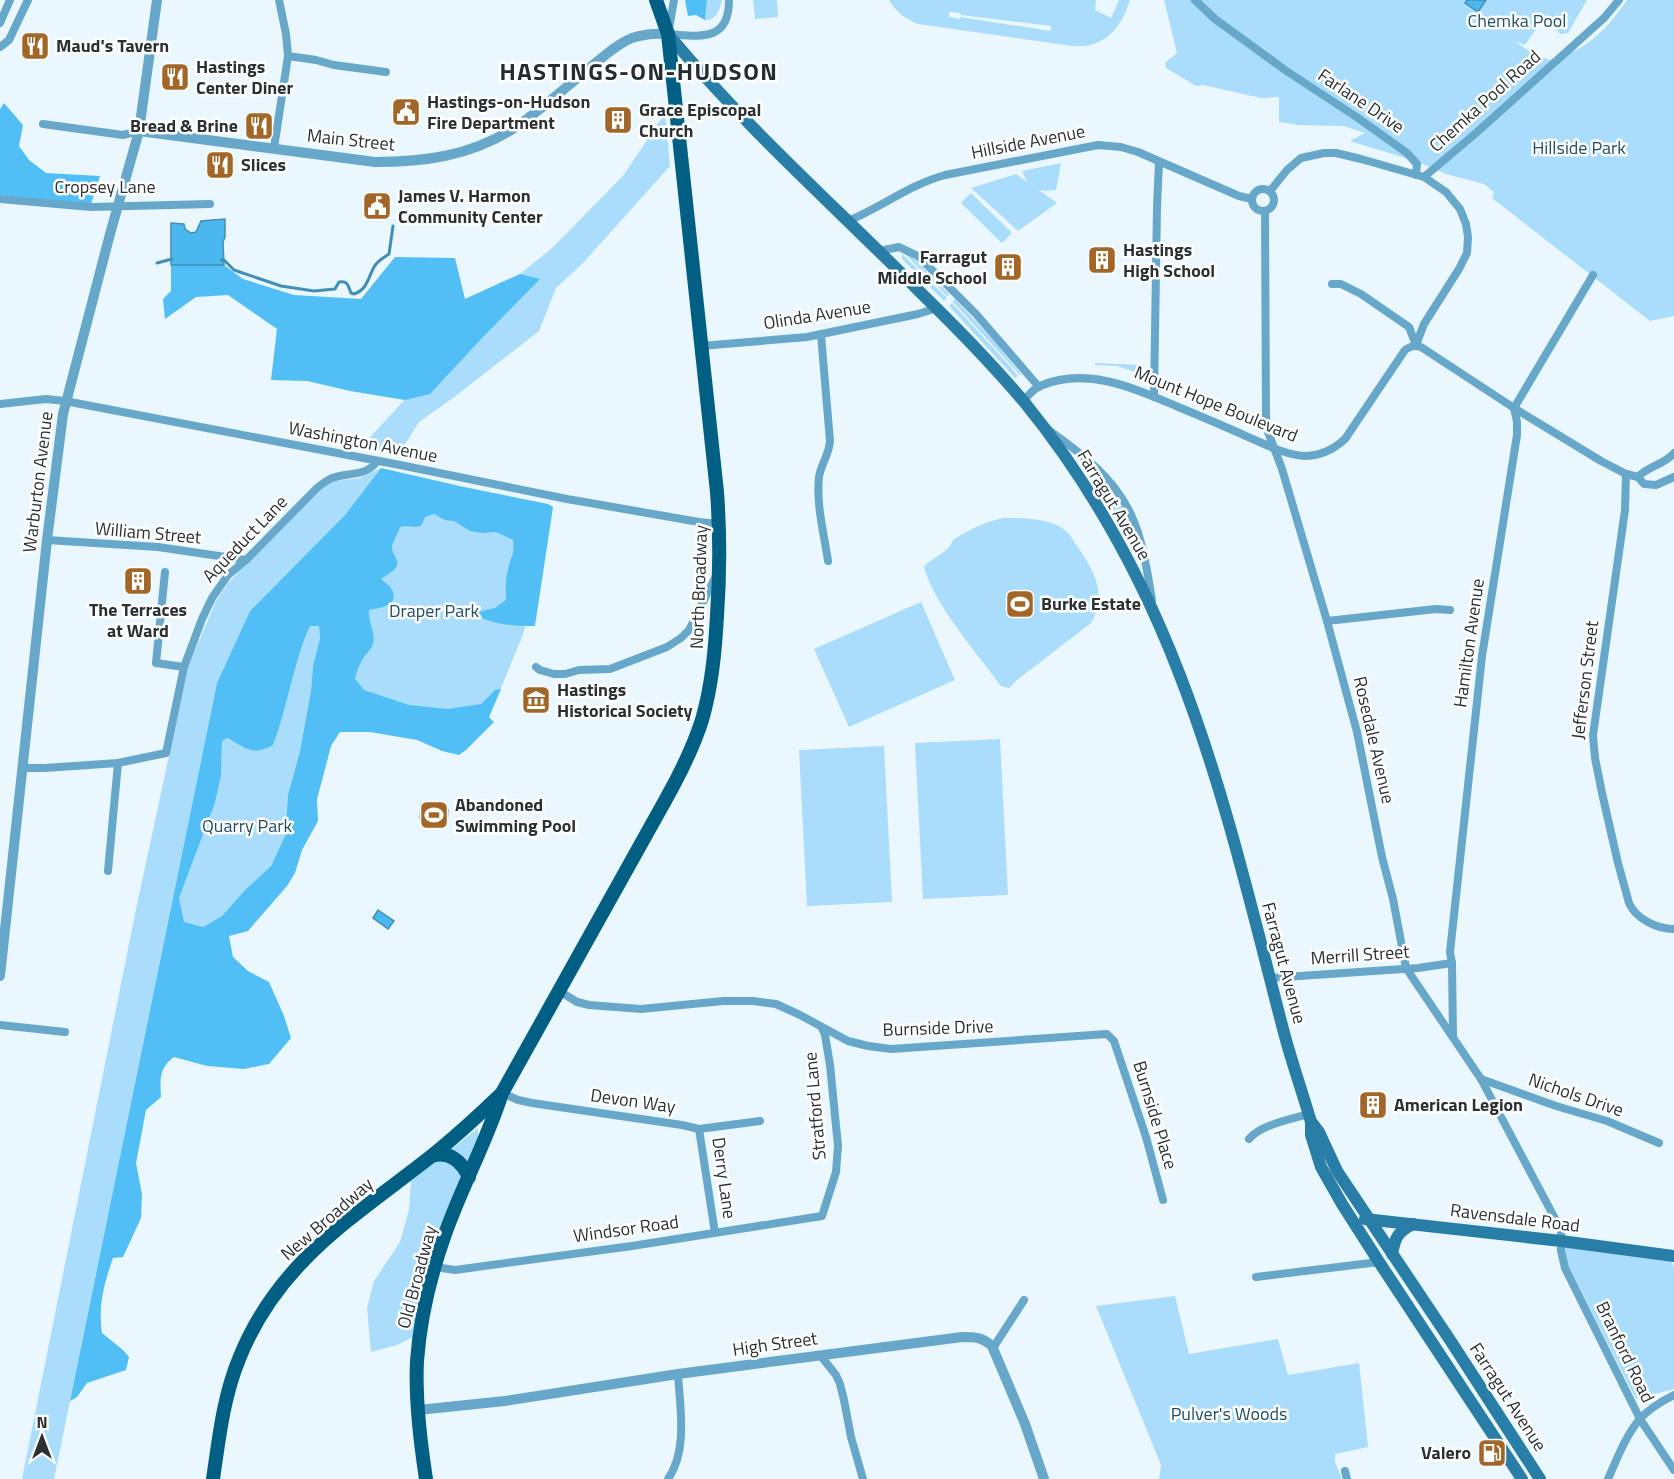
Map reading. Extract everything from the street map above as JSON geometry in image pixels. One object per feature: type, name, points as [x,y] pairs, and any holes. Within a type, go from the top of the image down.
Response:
[{"type":"main road","name":"North Broadway","points":[[502,1093],[673,786],[696,736],[714,667],[720,569],[720,524],[668,34],[656,0]]},
{"type":"main road","name":"Farragut Avenue","points":[[668,34],[724,98],[978,350],[1042,426],[1081,479],[1114,534],[1178,670],[1209,758],[1284,1032],[1310,1118],[1311,1135],[1321,1167],[1379,1262],[1522,1479]]},
{"type":"main road","name":"New Broadway","points":[[213,1479],[226,1401],[233,1375],[246,1341],[267,1304],[289,1275],[316,1247],[432,1156],[502,1093]]},
{"type":"main road","name":"Old Broadway","points":[[426,1479],[418,1410],[417,1376],[425,1305],[445,1235],[492,1126],[502,1093]]},
{"type":"main road","name":"Farragut Avenue","points":[[1310,1118],[1337,1171],[1540,1479]]},
{"type":"main road","points":[[432,1156],[439,1153],[454,1158],[462,1165],[469,1177]]},
{"type":"main road","name":"Ravensdale Road","points":[[1352,1219],[1368,1218],[1674,1256]]},
{"type":"main road","points":[[1392,1254],[1397,1235],[1413,1224]]},
{"type":"main road","points":[[1437,1349],[1450,1340]]},
{"type":"main road","points":[[1486,1424],[1499,1416]]},
{"type":"main road","points":[[1506,1455],[1519,1447]]},
{"type":"street","points":[[0,23],[10,0]]},
{"type":"street","points":[[0,47],[9,40],[28,0]]},
{"type":"street","name":"Warburton Avenue","points":[[0,976],[47,540],[65,401],[139,130],[157,0]]},
{"type":"street","points":[[274,148],[288,56],[279,0]]},
{"type":"street","points":[[674,0],[668,34],[701,36],[721,28],[728,17],[729,0]]},
{"type":"street","name":"Farlane Drive","points":[[1195,0],[1215,19],[1285,70],[1407,153],[1417,164],[1420,176],[1446,192],[1460,209],[1467,230],[1467,253],[1424,324],[1416,345]]},
{"type":"street","name":"Chemka Pool Road","points":[[1420,176],[1476,134],[1604,18],[1619,0]]},
{"type":"street","name":"Main Street","points":[[139,130],[375,162],[434,159],[483,144],[511,130],[624,42],[647,34],[668,34]]},
{"type":"street","points":[[288,56],[386,72]]},
{"type":"street","points":[[43,124],[123,135],[139,130]]},
{"type":"street","name":"Hillside Avenue","points":[[848,221],[864,215],[926,180],[1098,145],[1115,146],[1138,152],[1239,196],[1252,199]]},
{"type":"street","points":[[1270,191],[1287,170],[1301,158],[1324,153],[1336,153],[1420,176]]},
{"type":"street","points":[[1154,397],[1159,162]]},
{"type":"street","points":[[1265,188],[1270,191],[1274,201],[1271,207],[1265,211],[1256,208],[1252,202],[1255,192],[1265,188]]},
{"type":"street","name":"Cropsey Lane","points":[[0,200],[91,207],[210,204]]},
{"type":"street","name":"Rosedale Avenue","points":[[1265,211],[1268,432],[1282,469],[1358,732],[1406,969],[1481,1079],[1561,1230],[1561,1241]]},
{"type":"street","points":[[879,251],[899,248],[918,256],[976,314],[1039,387]]},
{"type":"street","points":[[1514,408],[1593,275]]},
{"type":"street","points":[[1332,284],[1341,284],[1361,294],[1409,327],[1416,345],[1601,461],[1626,474],[1638,477],[1644,484],[1656,485],[1674,477]]},
{"type":"street","name":"Olinda Avenue","points":[[701,346],[821,335],[937,308]]},
{"type":"street","points":[[821,335],[830,441],[829,452],[820,471],[819,493],[828,561]]},
{"type":"street","name":"Mount Hope Boulevard","points":[[1023,401],[1039,387],[1054,382],[1096,379],[1120,383],[1273,447],[1308,456],[1337,446],[1345,439],[1405,350],[1409,346],[1416,345]]},
{"type":"street","name":"Washington Avenue","points":[[0,404],[46,399],[65,401],[567,500],[720,524]]},
{"type":"street","name":"Hamilton Avenue","points":[[1453,1038],[1450,952],[1482,656],[1517,435],[1514,408]]},
{"type":"street","points":[[1042,426],[1100,472],[1124,501],[1138,534],[1147,569],[1154,616]]},
{"type":"street","points":[[1638,477],[1642,472],[1661,464],[1674,453]]},
{"type":"street","name":"Aqueduct Lane","points":[[118,763],[165,753],[184,667],[201,619],[228,575],[246,560],[315,489],[331,478],[356,474],[372,468],[377,461]]},
{"type":"street","name":"Jefferson Street","points":[[1626,474],[1624,510],[1593,746],[1629,903],[1641,917],[1653,924],[1674,929]]},
{"type":"street","name":"William Street","points":[[47,540],[158,547],[246,560]]},
{"type":"street","points":[[536,667],[554,674],[610,669],[667,647],[689,630],[720,569]]},
{"type":"street","points":[[165,572],[156,663],[184,667]]},
{"type":"street","points":[[1327,621],[1424,610],[1450,610]]},
{"type":"street","points":[[23,768],[118,763],[108,871]]},
{"type":"street","name":"Merrill Street","points":[[1270,978],[1406,969],[1452,963]]},
{"type":"street","name":"Burnside Drive","points":[[559,991],[577,1002],[589,1005],[641,1009],[723,1001],[776,1004],[848,1041],[891,1049],[1107,1034],[1114,1041]]},
{"type":"street","points":[[0,1025],[64,1032]]},
{"type":"street","name":"Stratford Lane","points":[[821,1028],[825,1035],[830,1065],[838,1146],[836,1172],[822,1216]]},
{"type":"street","name":"Burnside Place","points":[[1114,1041],[1146,1137],[1163,1200]]},
{"type":"street","name":"Nichols Drive","points":[[1481,1079],[1556,1106],[1607,1121],[1659,1143]]},
{"type":"street","name":"Devon Way","points":[[502,1093],[532,1103],[699,1129],[760,1121]]},
{"type":"street","points":[[1249,1139],[1252,1135],[1274,1124],[1310,1118]]},
{"type":"street","name":"Derry Lane","points":[[699,1129],[715,1233]]},
{"type":"street","name":"Windsor Road","points":[[435,1267],[455,1270],[822,1216]]},
{"type":"street","name":"Branford Road","points":[[1561,1241],[1565,1268],[1640,1419],[1674,1470]]},
{"type":"street","points":[[1256,1277],[1379,1262]]},
{"type":"street","points":[[1024,1300],[993,1348],[1044,1479]]},
{"type":"street","name":"High Street","points":[[418,1410],[505,1401],[678,1374],[962,1337],[985,1339],[993,1348]]},
{"type":"street","points":[[820,1355],[836,1375],[840,1384],[863,1479]]},
{"type":"street","points":[[668,1479],[675,1469],[679,1454],[681,1422],[678,1374]]},
{"type":"street","points":[[1608,1479],[1640,1419],[1659,1403],[1674,1395]]},
{"type":"green space","points":[[707,0],[722,0],[715,16],[705,20]]},
{"type":"green space","points":[[753,0],[777,0],[778,17],[755,19]]},
{"type":"green space","points":[[889,0],[1096,0],[1095,10],[1111,18],[1119,0],[1130,0],[1122,20],[1110,35],[1093,44],[1083,46],[918,24],[901,15]],"holes":[[[949,12],[961,15],[1051,26],[1051,31],[949,17]]]},
{"type":"green space","name":"Hillside Park","points":[[1164,0],[1587,0],[1568,33],[1560,34],[1544,18],[1525,45],[1514,41],[1549,60],[1573,51],[1591,40],[1611,21],[1627,0],[1674,0],[1674,316],[1650,321],[1492,198],[1494,192],[1484,184],[1446,174],[1418,162],[1350,141],[1365,133],[1344,126],[1298,125],[1279,122],[1279,97],[1261,98],[1203,85],[1196,86],[1166,68],[1165,63],[1177,53]]},
{"type":"green space","points":[[665,113],[670,166],[583,263],[556,288],[539,331],[419,422],[399,454],[361,447],[410,394],[465,299],[520,274],[551,249],[623,176]]},
{"type":"green space","points":[[1061,163],[1056,190],[1039,190],[1057,203],[1018,231],[971,188],[1016,174],[1027,182],[1022,171]]},
{"type":"green space","points":[[971,193],[1012,233],[1002,243],[961,203]]},
{"type":"green space","points":[[902,254],[947,298],[944,301],[902,259]]},
{"type":"green space","points":[[905,254],[911,256],[950,295],[947,296]]},
{"type":"green space","points":[[955,299],[995,342],[1022,375],[953,302]]},
{"type":"green space","points":[[952,303],[1018,376],[1015,378],[949,306]]},
{"type":"green space","points":[[1095,363],[1140,365],[1140,371],[1135,372],[1117,366],[1095,365]]},
{"type":"green space","points":[[1080,460],[1113,493],[1124,510],[1141,565],[1116,519]]},
{"type":"green space","points":[[381,468],[345,515],[250,611],[217,683],[54,1479],[22,1479],[135,914],[188,667],[216,601],[241,569],[325,486],[336,481],[360,478]]},
{"type":"green space","name":"Draper Park","points":[[391,480],[549,512],[532,604],[522,637],[489,717],[365,711],[330,643]]},
{"type":"green space","name":"Burke Estate","points":[[1003,518],[1041,520],[1064,530],[1071,536],[1089,564],[1099,592],[1096,612],[1091,623],[1009,688],[1001,686],[958,629],[937,597],[924,567],[944,552],[953,540],[977,527]]},
{"type":"green space","points":[[921,602],[955,680],[849,727],[814,649]]},
{"type":"green space","name":"Quarry Park","points":[[310,626],[319,626],[320,638],[313,666],[311,691],[300,751],[288,795],[285,836],[271,866],[222,916],[203,927],[183,922],[179,898],[215,803],[221,776],[222,741],[226,738],[234,742],[273,745],[293,671]]},
{"type":"green space","points":[[1000,739],[1008,895],[923,899],[915,743]]},
{"type":"green space","points":[[884,746],[892,902],[807,906],[799,750]]},
{"type":"green space","points":[[478,1128],[478,1143],[417,1335],[397,1345],[371,1352],[367,1308],[374,1281],[400,1242],[409,1210],[411,1181]]},
{"type":"green space","points":[[1561,1241],[1670,1256],[1674,1269],[1674,1389],[1636,1399],[1561,1251]]},
{"type":"green space","name":"Pulver's Woods","points":[[1175,1296],[1189,1354],[1278,1339],[1288,1375],[1359,1363],[1368,1447],[1335,1454],[1335,1462],[1342,1479],[1159,1479],[1161,1465],[1096,1306]]},
{"type":"shaded area","points":[[685,0],[707,0],[705,20],[696,15],[688,16]]},
{"type":"shaded area","points":[[1467,0],[1486,0],[1478,12],[1465,3]]},
{"type":"shaded area","points":[[4,103],[23,125],[19,146],[29,160],[46,173],[100,176],[91,204],[0,195],[0,109]]},
{"type":"shaded area","points":[[225,219],[224,265],[171,265],[171,223],[184,224],[185,229],[191,233],[196,232],[201,221]]},
{"type":"shaded area","points":[[395,257],[455,258],[465,299],[520,274],[540,279],[430,394],[405,400],[307,381],[271,380],[277,329],[228,295],[196,297],[165,319],[163,299],[171,291],[171,265],[224,265],[243,279],[294,295],[361,299]]},
{"type":"shaded area","points":[[381,468],[548,504],[553,507],[535,626],[505,624],[478,616],[478,612],[495,608],[506,600],[506,578],[513,553],[513,540],[496,532],[470,531],[454,521],[445,520],[434,514],[425,517],[421,526],[400,527],[392,546],[397,561],[396,567],[381,579],[391,589],[393,600],[387,606],[369,610],[374,636],[373,644],[362,660],[355,679],[364,690],[409,705],[448,709],[481,704],[495,690],[501,689],[489,717],[494,722],[459,755],[442,751],[417,740],[370,732],[340,732],[331,746],[317,799],[318,821],[302,850],[295,873],[287,886],[248,931],[229,936],[233,957],[248,971],[269,982],[291,1038],[269,1064],[244,1069],[207,1066],[174,1057],[166,1065],[161,1079],[161,1097],[146,1110],[136,1163],[142,1194],[141,1218],[123,1257],[113,1258],[101,1304],[102,1333],[129,1357],[126,1370],[87,1383],[77,1397],[70,1401],[217,683],[250,611],[345,515]],"holes":[[[310,626],[319,626],[320,638],[313,666],[311,691],[300,751],[288,795],[285,836],[271,866],[222,916],[203,927],[184,922],[179,898],[215,803],[221,776],[222,741],[227,738],[254,750],[266,749],[273,745]]]},
{"type":"shaded area","name":"Abandoned Swimming Pool","points":[[421,805],[448,810],[447,822],[420,818]]},
{"type":"shaded area","points":[[378,910],[394,921],[388,929],[373,918]]},
{"type":"waterway","points":[[221,260],[224,260],[234,270],[281,286],[314,291],[335,289],[339,282],[342,282],[346,283],[351,293],[354,294],[364,287],[377,263],[389,254],[393,226]]},
{"type":"waterway","points":[[157,263],[172,259]]},
{"type":"place","name":"Maud's Tavern","points":[[35,46]]},
{"type":"place","name":"Hastings Center Diner","points":[[175,77]]},
{"type":"place","name":"Hastings-on-Hudson Fire Department","points":[[406,112]]},
{"type":"place","name":"Grace Episcopal Church","points":[[618,120]]},
{"type":"place","name":"Bread & Brine","points":[[259,126]]},
{"type":"place","name":"Slices","points":[[220,165]]},
{"type":"place","name":"James V. Harmon Community Center","points":[[377,206]]},
{"type":"place","name":"Hastings High School","points":[[1102,260]]},
{"type":"place","name":"Farragut Middle School","points":[[1008,267]]},
{"type":"place","name":"The Terraces at Ward","points":[[138,581]]},
{"type":"place","name":"Burke Estate","points":[[1020,604]]},
{"type":"place","name":"Hastings Historical Society","points":[[536,700]]},
{"type":"place","name":"Abandoned Swimming Pool","points":[[434,815]]},
{"type":"place","name":"American Legion","points":[[1373,1105]]},
{"type":"place","name":"Valero","points":[[1492,1453]]},
{"type":"district","name":"HASTINGS-ON-HUDSON","points":[[639,72]]},
{"type":"park label","name":"Chemka Pool","points":[[1517,21]]}]
